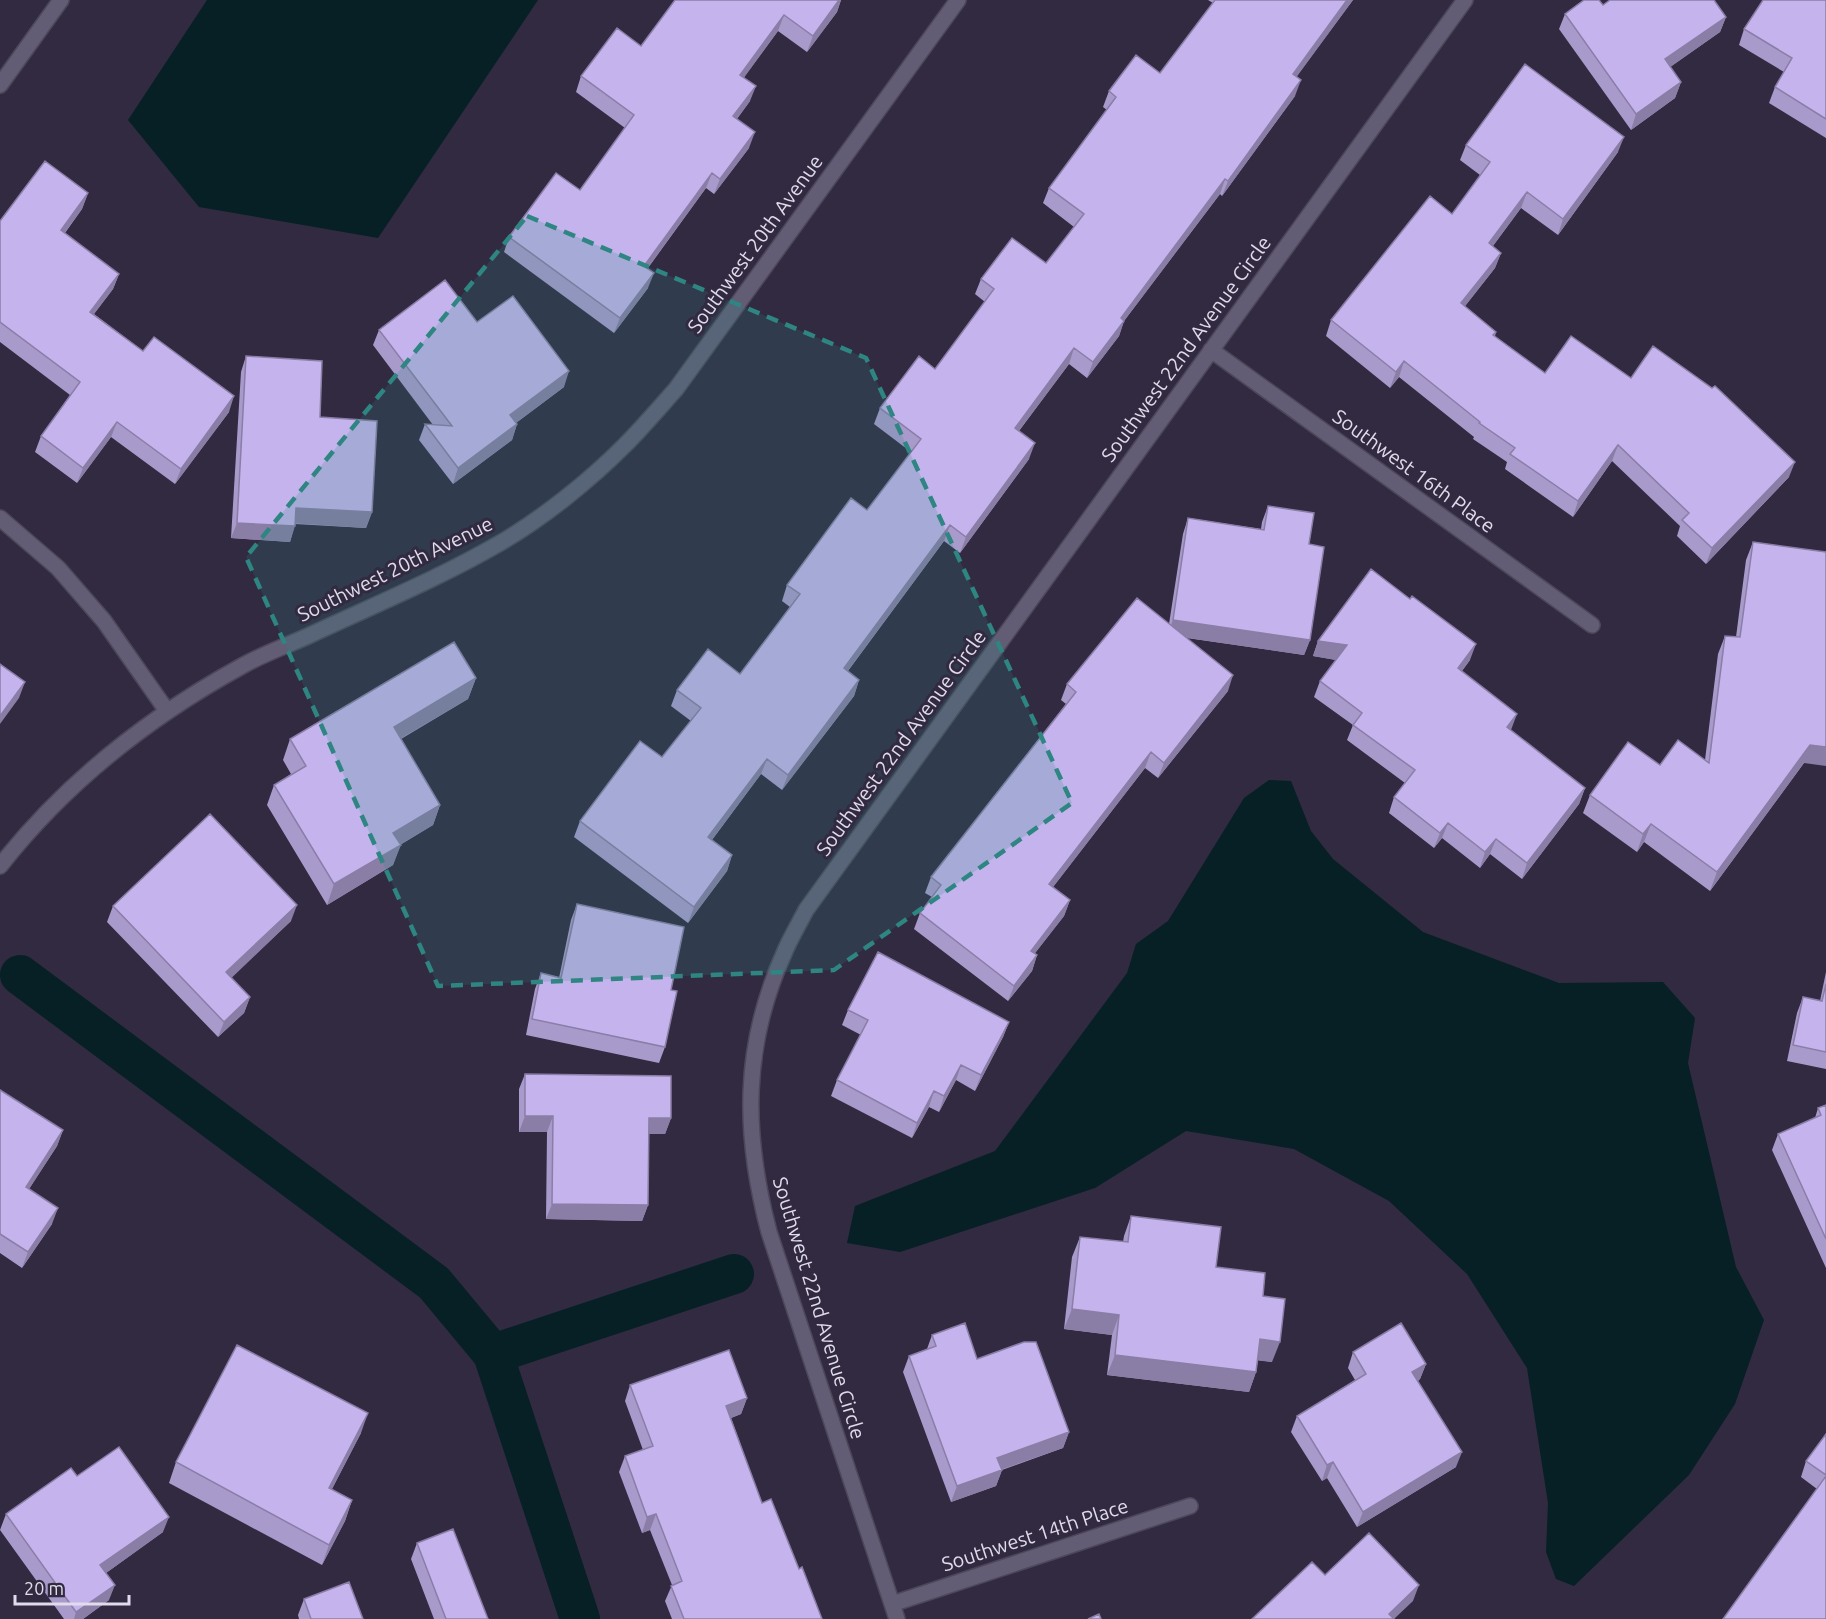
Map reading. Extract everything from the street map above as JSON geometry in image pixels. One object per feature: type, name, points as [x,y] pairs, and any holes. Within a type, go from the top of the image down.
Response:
[{"type":"street","points":[[0,85],[61,0]]},
{"type":"street","name":"Southwest 20th Avenue","points":[[0,866],[20,841],[77,782],[108,755],[167,711],[244,665],[433,579],[501,542],[565,498],[624,447],[676,389],[958,0]]},
{"type":"street","name":"Southwest 22nd Avenue Circle","points":[[895,1612],[769,1232],[759,1192],[752,1149],[750,1113],[752,1069],[759,1025],[772,983],[785,950],[806,910],[1465,0]]},
{"type":"street","name":"Southwest 16th Place","points":[[1211,350],[1592,625]]},
{"type":"street","points":[[0,518],[58,568],[96,612],[167,711]]},
{"type":"street","name":"Southwest 14th Place","points":[[895,1612],[1190,1506]]},
{"type":"highlighted area","points":[[527,216],[866,358],[1072,803],[834,970],[438,986],[246,557]]},
{"type":"shaded area","points":[[207,0],[538,0],[378,238],[199,207],[128,120]]},
{"type":"shaded area","points":[[1269,780],[1291,781],[1311,831],[1333,859],[1423,932],[1559,983],[1663,982],[1695,1018],[1688,1063],[1736,1267],[1764,1320],[1735,1404],[1689,1475],[1574,1586],[1556,1579],[1546,1552],[1548,1503],[1527,1368],[1467,1274],[1389,1201],[1294,1149],[1186,1131],[1095,1188],[900,1252],[847,1243],[855,1206],[995,1151],[1127,973],[1136,944],[1168,921],[1244,798]]},
{"type":"building","points":[[675,0],[839,0],[813,36],[784,15],[740,75],[756,86],[733,116],[755,132],[720,179],[712,173],[644,266],[654,273],[620,318],[509,237],[556,173],[580,190],[634,115],[581,76],[617,28],[641,46]]},
{"type":"building","points":[[1215,0],[1347,0],[1293,74],[1301,80],[1228,181],[1225,179],[1121,318],[1124,321],[1093,362],[1074,348],[1015,428],[1035,443],[966,537],[950,525],[844,668],[859,680],[788,775],[767,759],[708,837],[732,855],[694,907],[580,821],[640,741],[662,757],[701,708],[677,690],[708,649],[740,674],[800,594],[787,585],[851,498],[867,510],[921,439],[880,408],[919,356],[935,369],[994,289],[981,279],[1012,238],[1046,263],[1084,214],[1049,188],[1116,97],[1109,91],[1136,55],[1160,73]]},
{"type":"building","points":[[1584,0],[1599,0],[1603,5],[1610,0],[1714,0],[1726,17],[1665,59],[1681,82],[1636,114],[1565,14]]},
{"type":"building","points":[[1763,0],[1826,0],[1826,119],[1775,87],[1792,58],[1744,29]]},
{"type":"building","points":[[1525,64],[1624,137],[1563,219],[1527,192],[1489,243],[1501,253],[1461,303],[1496,332],[1493,335],[1545,373],[1571,336],[1631,378],[1653,346],[1712,388],[1715,386],[1795,462],[1712,548],[1682,520],[1689,513],[1618,445],[1578,501],[1510,454],[1515,448],[1479,423],[1404,361],[1396,372],[1331,320],[1430,196],[1452,214],[1490,162],[1466,145]]},
{"type":"building","points":[[45,161],[88,193],[61,230],[119,274],[90,312],[143,351],[154,337],[234,396],[181,469],[117,422],[83,468],[41,436],[80,382],[0,322],[0,221]]},
{"type":"building","points":[[445,280],[477,322],[513,296],[569,371],[510,415],[517,424],[458,468],[425,424],[452,426],[379,330]]},
{"type":"building","points":[[246,356],[322,361],[320,417],[377,421],[372,512],[296,508],[295,526],[237,523]]},
{"type":"building","points":[[1268,506],[1314,513],[1309,544],[1324,547],[1310,640],[1173,620],[1188,518],[1264,530]]},
{"type":"building","points":[[1753,542],[1826,552],[1826,747],[1810,745],[1717,872],[1651,824],[1643,834],[1590,795],[1628,742],[1660,765],[1678,740],[1709,763],[1725,636],[1740,637]]},
{"type":"building","points":[[1371,569],[1410,599],[1412,596],[1476,644],[1458,668],[1517,714],[1507,727],[1585,788],[1527,863],[1496,839],[1485,852],[1448,823],[1440,833],[1394,797],[1415,770],[1353,725],[1362,713],[1320,681],[1347,645],[1318,641]]},
{"type":"building","points":[[1137,598],[1233,675],[1164,763],[1151,752],[1049,884],[1070,900],[1031,951],[1037,955],[1014,986],[920,913],[941,885],[931,877],[1076,692],[1067,684]]},
{"type":"building","points":[[454,642],[476,678],[394,727],[440,805],[393,833],[401,845],[334,884],[274,785],[306,766],[290,739]]},
{"type":"building","points":[[0,664],[25,682],[0,716]]},
{"type":"building","points":[[210,814],[297,905],[226,972],[250,997],[224,1022],[113,906]]},
{"type":"building","points":[[577,904],[684,927],[671,990],[677,991],[665,1047],[532,1019],[541,973],[561,978]]},
{"type":"building","points":[[878,952],[1009,1022],[981,1075],[961,1065],[944,1096],[934,1091],[917,1123],[837,1080],[868,1020],[848,1010]]},
{"type":"building","points":[[1826,984],[1826,1052],[1793,1045],[1803,997],[1822,1001]]},
{"type":"building","points":[[525,1074],[671,1076],[671,1118],[649,1118],[648,1205],[552,1204],[553,1116],[525,1116]]},
{"type":"building","points":[[0,1090],[63,1130],[26,1187],[58,1208],[28,1252],[0,1234]]},
{"type":"building","points":[[1826,1105],[1826,1239],[1778,1134],[1821,1115],[1818,1108]]},
{"type":"building","points":[[1131,1216],[1221,1227],[1216,1267],[1265,1273],[1263,1296],[1285,1299],[1280,1342],[1260,1339],[1256,1372],[1115,1355],[1119,1315],[1072,1309],[1080,1237],[1128,1242]]},
{"type":"building","points":[[965,1323],[977,1359],[1024,1342],[1036,1342],[1069,1432],[997,1458],[1002,1470],[957,1486],[909,1356],[936,1346],[932,1335]]},
{"type":"building","points":[[1401,1323],[1426,1364],[1412,1372],[1462,1452],[1363,1512],[1333,1462],[1327,1465],[1297,1416],[1366,1374],[1353,1352]]},
{"type":"building","points":[[237,1345],[368,1413],[329,1488],[352,1500],[329,1545],[176,1462]]},
{"type":"building","points":[[729,1350],[747,1398],[726,1406],[762,1503],[771,1499],[799,1569],[802,1567],[822,1619],[684,1619],[671,1586],[682,1581],[656,1514],[647,1517],[625,1456],[653,1446],[630,1385]]},
{"type":"building","points":[[1826,1434],[1826,1475],[1806,1461]]},
{"type":"building","points":[[119,1447],[169,1517],[100,1565],[115,1585],[76,1612],[6,1514],[71,1468],[77,1476]]},
{"type":"building","points":[[1826,1476],[1826,1619],[1723,1619]]},
{"type":"building","points":[[453,1529],[488,1619],[446,1619],[417,1543]]},
{"type":"building","points":[[1369,1533],[1419,1585],[1389,1614],[1394,1619],[1252,1619],[1312,1562],[1325,1575]]},
{"type":"building","points":[[349,1582],[363,1619],[311,1619],[304,1599]]},
{"type":"building","points":[[1099,1614],[1101,1619],[1088,1619]]},
{"type":"waterway","points":[[20,975],[434,1283],[493,1354],[580,1619]]},
{"type":"waterway","points":[[493,1354],[734,1274]]}]
